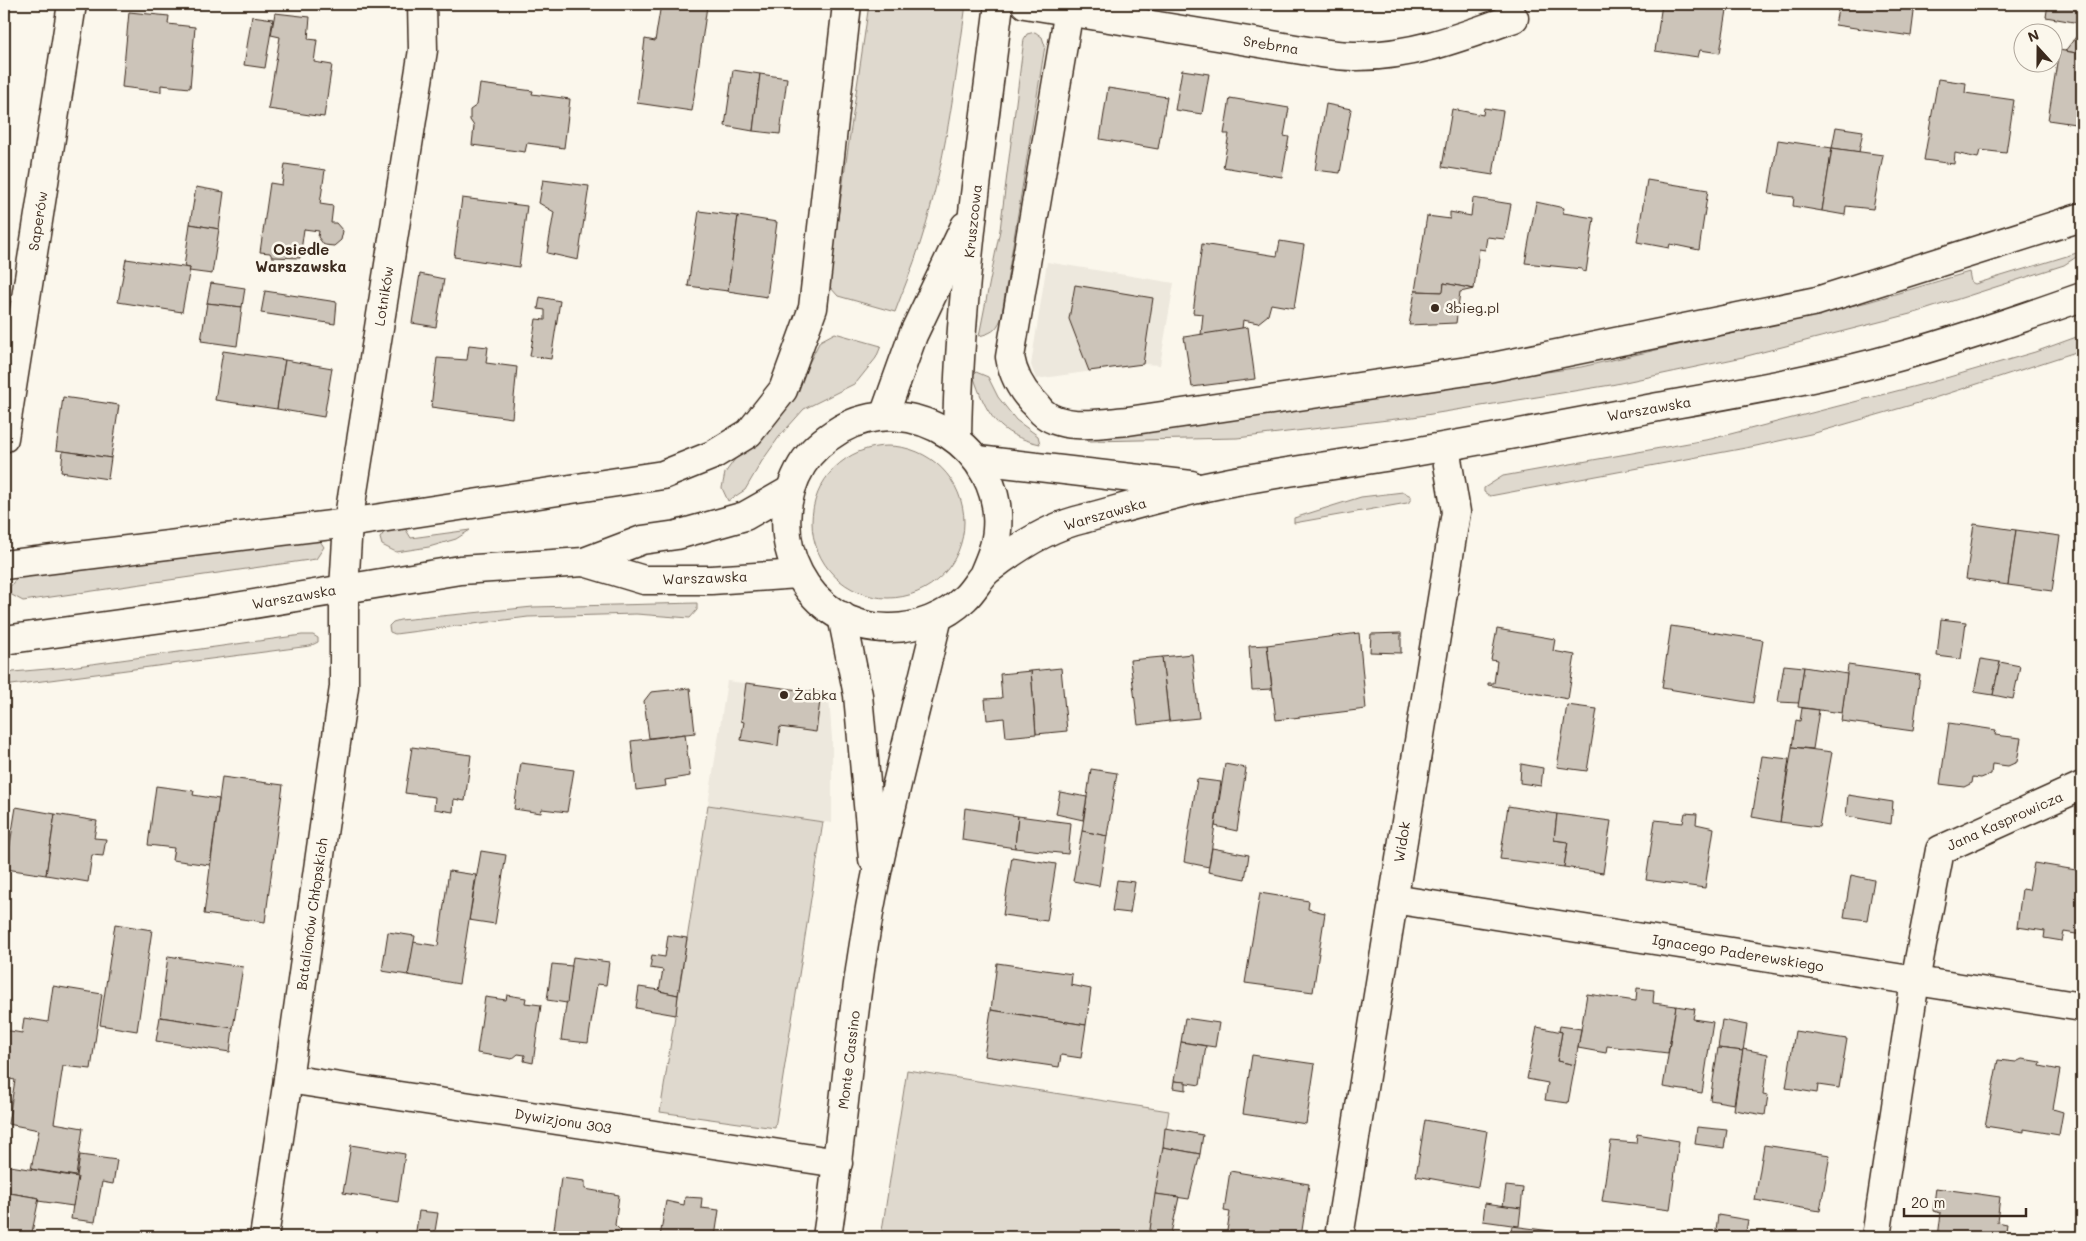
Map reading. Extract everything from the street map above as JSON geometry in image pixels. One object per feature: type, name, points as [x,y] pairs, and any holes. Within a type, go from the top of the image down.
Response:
[{"type":"street","name":"Saperów","points":[[4,438],[72,4]]},
{"type":"street","name":"Lotników","points":[[344,589],[348,523],[423,50],[422,4]]},
{"type":"street","points":[[4,566],[348,523],[663,475],[713,455],[749,433],[782,390],[813,308],[848,4]]},
{"type":"street","name":"Kruszcowa","points":[[957,439],[960,347],[974,206],[999,4]]},
{"type":"street","name":"Srebrna","points":[[1026,4],[1069,7],[1308,51],[1353,56],[1393,54],[1428,47],[1514,18]]},
{"type":"street","points":[[1069,7],[1010,357],[1023,391],[1042,413],[1058,422],[1090,425],[1128,421],[1516,363],[1817,301],[2082,217]]},
{"type":"street","points":[[884,416],[913,336],[974,206]]},
{"type":"street","name":"Warszawska","points":[[984,573],[1032,539],[1072,521],[1208,487],[1784,384],[1901,356],[2082,297]]},
{"type":"street","points":[[884,416],[910,417],[935,425],[957,439],[978,460],[989,481],[994,496],[997,528],[993,551],[984,573],[964,599],[938,617],[914,626],[890,628],[865,626],[842,616],[826,606],[810,591],[798,574],[788,548],[784,519],[789,491],[804,462],[825,438],[853,423],[884,416]]},
{"type":"street","name":"Widok","points":[[1339,1237],[1456,512],[1445,446]]},
{"type":"street","name":"Warszawska","points":[[978,460],[1208,487]]},
{"type":"street","name":"Warszawska","points":[[4,640],[199,613],[460,570],[584,562],[642,540],[677,535],[745,516],[789,491]]},
{"type":"street","name":"Warszawska","points":[[584,562],[644,580],[711,580],[798,574]]},
{"type":"street","name":"Batalionów Chłopskich","points":[[264,1237],[344,687],[344,589]]},
{"type":"street","name":"Monte Cassino","points":[[842,616],[858,695],[875,882]]},
{"type":"street","name":"Monte Cassino","points":[[826,1237],[838,1163],[850,1042],[875,882],[938,617]]},
{"type":"street","name":"Jana Kasprowicza","points":[[1915,981],[1940,850],[2082,786]]},
{"type":"street","name":"Ignacego Paderewskiego","points":[[1393,899],[2082,1007]]},
{"type":"street","points":[[1876,1237],[1915,981]]},
{"type":"street","name":"Dywizjonu 303","points":[[288,1079],[838,1163]]},
{"type":"shaded area","points":[[869,4],[966,4],[943,155],[929,215],[895,312],[838,296],[830,287],[829,279]]},
{"type":"shaded area","points":[[1035,32],[1042,37],[1045,46],[1001,319],[993,331],[979,336],[1000,230],[1024,39],[1027,34]]},
{"type":"shaded area","points":[[2080,252],[2081,254],[2064,265],[1918,312],[1743,357],[1611,385],[1413,417],[1237,438],[1085,440],[1090,437],[1235,418],[1581,367],[1868,302],[1969,272],[1971,282],[1975,284]]},
{"type":"shaded area","points":[[1047,262],[1174,283],[1160,365],[1143,364],[1036,379],[1031,365]]},
{"type":"shaded area","points":[[835,333],[881,346],[876,358],[856,383],[804,409],[779,437],[745,490],[728,501],[722,488],[725,473],[735,459],[753,444],[801,379],[820,341]]},
{"type":"shaded area","points":[[2082,335],[2082,350],[1925,401],[1815,433],[1756,446],[1490,496],[1484,492],[1484,488],[1503,476],[1711,439],[1939,380],[2035,352]]},
{"type":"shaded area","points":[[976,372],[988,377],[998,397],[1016,420],[1038,436],[1040,444],[1014,435],[996,421],[989,412],[978,389],[973,375]]},
{"type":"shaded area","points":[[888,446],[903,447],[917,452],[942,468],[958,493],[963,507],[963,537],[958,551],[942,576],[917,592],[903,597],[888,598],[873,597],[859,592],[834,576],[818,551],[813,537],[812,522],[813,507],[818,493],[834,468],[859,452],[873,447]]},
{"type":"shaded area","points":[[1403,492],[1411,496],[1411,501],[1294,523],[1294,518],[1361,497]]},
{"type":"shaded area","points":[[405,528],[411,538],[470,530],[456,539],[429,547],[396,552],[382,545],[380,538],[385,531]]},
{"type":"shaded area","points":[[313,539],[320,541],[324,547],[316,559],[23,601],[10,594],[10,587],[17,577]]},
{"type":"shaded area","points":[[697,603],[697,610],[690,618],[636,614],[528,617],[395,634],[390,632],[389,626],[393,622],[400,620],[533,607]]},
{"type":"shaded area","points":[[313,635],[318,638],[318,642],[310,646],[4,686],[4,677],[13,672],[70,667]]},
{"type":"shaded area","points":[[727,681],[821,693],[829,697],[832,739],[832,823],[708,805]]},
{"type":"shaded area","points":[[708,805],[823,822],[775,1128],[660,1112]]},
{"type":"shaded area","points":[[907,1070],[1169,1111],[1149,1237],[881,1237]]},
{"type":"building","points":[[661,4],[707,6],[692,111],[637,103],[645,39],[655,41]]},
{"type":"building","points":[[1662,4],[1728,4],[1720,53],[1700,50],[1698,57],[1655,51]]},
{"type":"building","points":[[1839,4],[1915,4],[1911,36],[1835,25]]},
{"type":"building","points":[[2048,4],[2082,4],[2079,23],[2046,17]]},
{"type":"building","points":[[129,12],[169,16],[168,24],[195,27],[190,88],[161,85],[161,92],[122,87]]},
{"type":"building","points":[[275,13],[310,17],[308,39],[317,40],[314,62],[332,65],[324,117],[268,109],[280,37],[271,35]]},
{"type":"building","points":[[252,16],[273,19],[265,68],[244,65]]},
{"type":"building","points":[[2082,29],[2082,54],[2065,51]]},
{"type":"building","points":[[2064,51],[2082,54],[2082,125],[2048,120],[2056,72],[2064,72]]},
{"type":"building","points":[[733,70],[760,74],[753,131],[725,126]]},
{"type":"building","points":[[1182,70],[1209,74],[1202,114],[1175,110]]},
{"type":"building","points":[[760,74],[787,78],[780,134],[753,131]]},
{"type":"building","points":[[1938,79],[1966,83],[1965,93],[2014,100],[2006,153],[1980,150],[1978,158],[1955,153],[1954,164],[1924,160]]},
{"type":"building","points":[[480,84],[533,91],[532,94],[570,99],[564,148],[527,143],[525,152],[472,145],[474,126],[470,120],[470,110],[477,105]]},
{"type":"building","points":[[1108,88],[1167,97],[1158,149],[1100,139]]},
{"type":"building","points":[[1230,98],[1289,108],[1284,136],[1289,137],[1282,177],[1223,167],[1229,134],[1224,134]]},
{"type":"building","points":[[1326,104],[1351,109],[1340,173],[1315,170]]},
{"type":"building","points":[[1484,108],[1503,111],[1493,175],[1442,167],[1452,109],[1483,115]]},
{"type":"building","points":[[1836,127],[1863,131],[1859,152],[1832,148]]},
{"type":"building","points":[[1778,140],[1832,148],[1822,211],[1793,206],[1794,197],[1769,194]]},
{"type":"building","points":[[1832,148],[1883,155],[1873,209],[1846,206],[1845,215],[1822,211]]},
{"type":"building","points":[[285,164],[325,170],[320,204],[333,206],[331,223],[336,223],[343,231],[341,240],[334,246],[324,245],[318,237],[319,231],[304,229],[300,258],[272,257],[270,253],[260,252],[270,183],[282,185]]},
{"type":"building","points":[[543,180],[589,186],[578,260],[547,253],[554,212],[539,203]]},
{"type":"building","points":[[1647,180],[1708,190],[1699,250],[1670,244],[1669,248],[1637,242]]},
{"type":"building","points":[[196,187],[224,192],[219,229],[190,224]]},
{"type":"building","points":[[462,198],[527,206],[519,267],[454,257]]},
{"type":"building","points":[[1473,198],[1511,204],[1505,239],[1487,237],[1485,250],[1479,249],[1474,289],[1444,283],[1443,292],[1415,291],[1427,216],[1450,219],[1450,212],[1471,216]]},
{"type":"building","points":[[1536,202],[1564,208],[1563,213],[1594,218],[1586,272],[1582,271],[1582,269],[1525,263]]},
{"type":"building","points":[[699,211],[738,216],[728,291],[688,286]]},
{"type":"building","points":[[738,216],[777,222],[767,297],[728,291]]},
{"type":"building","points":[[190,224],[219,229],[212,274],[189,271],[190,268],[184,267]]},
{"type":"building","points":[[1280,241],[1304,245],[1294,308],[1271,304],[1268,315],[1258,323],[1243,320],[1242,329],[1201,335],[1203,314],[1193,313],[1202,244],[1277,256]]},
{"type":"building","points":[[126,259],[190,268],[182,312],[118,302]]},
{"type":"building","points":[[420,274],[444,279],[436,327],[412,323]]},
{"type":"building","points":[[211,283],[245,288],[242,307],[207,303]]},
{"type":"building","name":"3bieg.pl","points":[[1444,283],[1474,289],[1460,292],[1456,323],[1409,325],[1415,291],[1443,292]]},
{"type":"building","points":[[1075,285],[1153,298],[1143,364],[1089,371],[1069,319]]},
{"type":"building","points":[[265,291],[337,302],[335,324],[261,313]]},
{"type":"building","points":[[540,297],[560,301],[551,359],[530,356],[536,319],[545,320],[545,310],[538,309]]},
{"type":"building","points":[[207,303],[242,307],[237,346],[201,341]]},
{"type":"building","points":[[1248,327],[1255,379],[1192,387],[1184,337]]},
{"type":"building","points":[[469,345],[488,347],[486,363],[517,367],[512,418],[431,407],[437,358],[467,360]]},
{"type":"building","points":[[223,351],[285,360],[277,409],[215,400]]},
{"type":"building","points":[[285,360],[332,368],[324,417],[277,409]]},
{"type":"building","points":[[63,397],[119,405],[111,458],[56,450]]},
{"type":"building","points":[[63,451],[111,458],[108,479],[61,472]]},
{"type":"building","points":[[1974,524],[2016,530],[2008,585],[1966,579]]},
{"type":"building","points":[[2016,530],[2060,536],[2052,591],[2008,585]]},
{"type":"building","points":[[1941,619],[1966,622],[1961,659],[1937,656]]},
{"type":"building","points":[[1671,626],[1763,640],[1753,703],[1662,688]]},
{"type":"building","points":[[1497,629],[1555,639],[1553,651],[1575,655],[1568,699],[1488,685],[1488,683],[1494,683],[1497,661],[1491,660]]},
{"type":"building","points":[[1359,633],[1366,709],[1276,720],[1267,645]]},
{"type":"building","points":[[1401,633],[1401,653],[1370,652],[1371,634]]},
{"type":"building","points":[[1267,645],[1272,689],[1252,690],[1249,646]]},
{"type":"building","points":[[1192,654],[1199,718],[1169,721],[1162,657]]},
{"type":"building","points":[[1162,657],[1169,721],[1138,725],[1130,660]]},
{"type":"building","points":[[1981,659],[2000,662],[1993,695],[1974,692]]},
{"type":"building","points":[[2000,662],[2020,666],[2013,699],[1993,695]]},
{"type":"building","points":[[1784,665],[1804,667],[1799,703],[1778,702]]},
{"type":"building","points":[[1848,665],[1920,675],[1913,731],[1841,721]]},
{"type":"building","points":[[1804,667],[1847,674],[1842,713],[1798,707]]},
{"type":"building","points":[[1061,668],[1067,731],[1036,734],[1031,671]]},
{"type":"building","points":[[1031,671],[1036,734],[1006,737],[1004,718],[987,720],[985,699],[1002,698],[1000,674]]},
{"type":"building","points":[[746,683],[821,693],[816,732],[780,727],[778,746],[741,740],[744,722],[741,721]]},
{"type":"building","points":[[690,688],[695,733],[649,738],[644,701],[651,692]]},
{"type":"building","points":[[1567,705],[1597,709],[1587,771],[1557,767]]},
{"type":"building","points":[[1802,708],[1819,710],[1813,749],[1792,747],[1796,720],[1800,721]]},
{"type":"building","points":[[1949,723],[1996,730],[1995,735],[2021,738],[2017,762],[2008,766],[1992,764],[1991,774],[1981,778],[1973,777],[1972,783],[1964,787],[1940,784]]},
{"type":"building","points":[[685,734],[690,776],[665,780],[666,786],[636,790],[631,741]]},
{"type":"building","points":[[412,747],[471,755],[465,801],[454,799],[453,812],[434,809],[435,797],[405,793]]},
{"type":"building","points":[[1792,747],[1832,752],[1819,827],[1780,822]]},
{"type":"building","points":[[1762,756],[1789,759],[1780,822],[1752,817]]},
{"type":"building","points":[[521,763],[574,770],[567,812],[542,809],[541,813],[514,809]]},
{"type":"building","points":[[1225,764],[1246,768],[1237,831],[1215,826]]},
{"type":"building","points":[[1521,764],[1543,768],[1541,786],[1520,783]]},
{"type":"building","points":[[1091,769],[1117,773],[1107,836],[1082,831]]},
{"type":"building","points":[[222,777],[283,785],[265,922],[204,914]]},
{"type":"building","points":[[1197,779],[1221,782],[1209,867],[1184,862]]},
{"type":"building","points":[[156,786],[194,791],[193,795],[219,799],[210,865],[172,860],[174,848],[148,845]]},
{"type":"building","points":[[1060,792],[1087,797],[1083,820],[1056,814]]},
{"type":"building","points":[[1848,795],[1893,802],[1891,824],[1846,816]]},
{"type":"building","points":[[1508,806],[1557,814],[1554,840],[1568,842],[1564,867],[1500,859]]},
{"type":"building","points":[[16,807],[55,814],[46,875],[6,869]]},
{"type":"building","points":[[965,808],[1018,816],[1015,848],[962,840]]},
{"type":"building","points":[[1685,813],[1697,814],[1696,824],[1714,828],[1705,888],[1646,880],[1655,820],[1683,823]]},
{"type":"building","points":[[55,814],[97,821],[94,838],[106,839],[103,856],[92,855],[88,882],[46,875]]},
{"type":"building","points":[[1557,814],[1611,821],[1603,873],[1564,867],[1568,842],[1554,840]]},
{"type":"building","points":[[1018,816],[1071,823],[1068,854],[1015,848]]},
{"type":"building","points":[[1082,831],[1107,836],[1099,886],[1073,881]]},
{"type":"building","points":[[1212,848],[1249,855],[1245,879],[1208,872]]},
{"type":"building","points":[[481,851],[506,855],[495,924],[469,920]]},
{"type":"building","points":[[1012,857],[1056,864],[1047,921],[1003,915]]},
{"type":"building","points":[[2034,863],[2082,871],[2082,935],[2064,932],[2062,941],[2044,938],[2045,931],[2017,927],[2022,889],[2029,890]]},
{"type":"building","points":[[449,871],[476,875],[459,984],[408,975],[413,942],[438,946]]},
{"type":"building","points":[[1851,875],[1874,880],[1867,920],[1844,917]]},
{"type":"building","points":[[1117,880],[1135,882],[1130,913],[1112,911]]},
{"type":"building","points":[[1260,893],[1309,901],[1308,909],[1325,913],[1313,992],[1245,983]]},
{"type":"building","points":[[115,924],[152,930],[137,1031],[100,1025]]},
{"type":"building","points":[[388,932],[415,936],[408,975],[382,971]]},
{"type":"building","points":[[668,935],[687,938],[678,995],[659,991],[663,970],[650,968],[652,955],[665,957]]},
{"type":"building","points":[[168,956],[243,967],[233,1028],[160,1017]]},
{"type":"building","points":[[573,957],[609,962],[606,985],[597,984],[588,1043],[561,1040]]},
{"type":"building","points":[[997,963],[1072,974],[1071,985],[1091,989],[1086,1025],[991,1010]]},
{"type":"building","points":[[552,964],[572,966],[567,1003],[547,1000]]},
{"type":"building","points":[[53,986],[102,994],[91,1069],[63,1066],[54,1123],[83,1128],[76,1176],[31,1169],[39,1130],[8,1124],[15,1080],[4,1078],[4,1030],[22,1033],[24,1018],[48,1022]]},
{"type":"building","points":[[639,987],[678,995],[676,1015],[636,1008]]},
{"type":"building","points":[[1637,988],[1654,990],[1653,1003],[1676,1006],[1668,1053],[1607,1046],[1606,1053],[1578,1048],[1587,994],[1636,1001]]},
{"type":"building","points":[[507,995],[526,998],[525,1003],[541,1005],[533,1063],[524,1061],[525,1055],[518,1054],[512,1059],[477,1053],[485,997],[506,1000]]},
{"type":"building","points":[[1676,1006],[1695,1009],[1693,1019],[1713,1022],[1702,1093],[1663,1087]]},
{"type":"building","points":[[991,1010],[1086,1025],[1081,1058],[1061,1055],[1059,1067],[984,1056]]},
{"type":"building","points":[[160,1017],[233,1028],[230,1052],[156,1041]]},
{"type":"building","points":[[1185,1018],[1219,1023],[1215,1047],[1181,1042]]},
{"type":"building","points":[[1722,1020],[1747,1025],[1743,1051],[1718,1048]]},
{"type":"building","points":[[1560,1026],[1581,1029],[1575,1065],[1557,1061],[1562,1032],[1559,1031]]},
{"type":"building","points":[[1537,1027],[1562,1032],[1557,1061],[1575,1065],[1568,1103],[1545,1100],[1548,1083],[1527,1079]]},
{"type":"building","points":[[1795,1031],[1847,1039],[1839,1088],[1818,1085],[1817,1093],[1786,1088]]},
{"type":"building","points":[[1181,1042],[1206,1046],[1200,1085],[1174,1081]]},
{"type":"building","points":[[1718,1048],[1743,1051],[1734,1104],[1710,1100]]},
{"type":"building","points":[[1743,1049],[1768,1054],[1763,1094],[1768,1095],[1765,1115],[1734,1110]]},
{"type":"building","points":[[1252,1055],[1315,1064],[1306,1124],[1243,1114]]},
{"type":"building","points":[[2022,1059],[2041,1062],[2040,1066],[2060,1070],[2053,1109],[2063,1112],[2059,1135],[2024,1129],[2024,1132],[1985,1126],[1998,1060],[2016,1062]]},
{"type":"building","points":[[1174,1081],[1186,1082],[1186,1090],[1173,1088]]},
{"type":"building","points":[[1425,1120],[1487,1131],[1478,1187],[1416,1176]]},
{"type":"building","points":[[1697,1127],[1727,1130],[1724,1148],[1695,1144]]},
{"type":"building","points":[[1165,1128],[1203,1135],[1200,1154],[1163,1147]]},
{"type":"building","points":[[1637,1134],[1679,1141],[1670,1210],[1602,1201],[1611,1141],[1636,1143]]},
{"type":"building","points":[[351,1145],[405,1154],[398,1202],[343,1193]]},
{"type":"building","points":[[1764,1145],[1830,1155],[1820,1211],[1755,1200]]},
{"type":"building","points":[[1163,1147],[1200,1154],[1189,1199],[1155,1194]]},
{"type":"building","points":[[80,1155],[117,1160],[113,1184],[102,1182],[95,1222],[71,1219]]},
{"type":"building","points":[[4,1165],[78,1177],[73,1206],[38,1201],[39,1198],[4,1192]]},
{"type":"building","points":[[1230,1171],[1309,1184],[1301,1237],[1226,1237],[1230,1212],[1224,1211]]},
{"type":"building","points":[[561,1178],[585,1181],[585,1189],[619,1195],[615,1225],[621,1231],[619,1237],[553,1237]]},
{"type":"building","points":[[1506,1186],[1523,1188],[1521,1208],[1503,1206]]},
{"type":"building","points":[[1936,1188],[2000,1197],[1997,1222],[2007,1224],[2005,1237],[1938,1237],[1941,1213],[1933,1211]]},
{"type":"building","points":[[4,1192],[39,1198],[31,1237],[4,1237]]},
{"type":"building","points":[[1155,1194],[1179,1197],[1171,1233],[1189,1237],[1149,1237]]},
{"type":"building","points":[[685,1197],[702,1198],[701,1208],[719,1210],[715,1237],[660,1237],[666,1201],[684,1205]]},
{"type":"building","points":[[1485,1203],[1521,1208],[1519,1226],[1483,1221]]},
{"type":"building","points":[[419,1211],[438,1213],[434,1237],[415,1237]]},
{"type":"building","points":[[1718,1215],[1748,1220],[1745,1237],[1715,1237]]},
{"type":"building","points":[[1512,1226],[1551,1231],[1550,1237],[1510,1237]]},
{"type":"place","name":"3bieg.pl","points":[[1435,308]]},
{"type":"place","name":"Żabka","points":[[784,695]]},
{"type":"district","name":"Osiedle Warszawska","points":[[301,258]]}]
